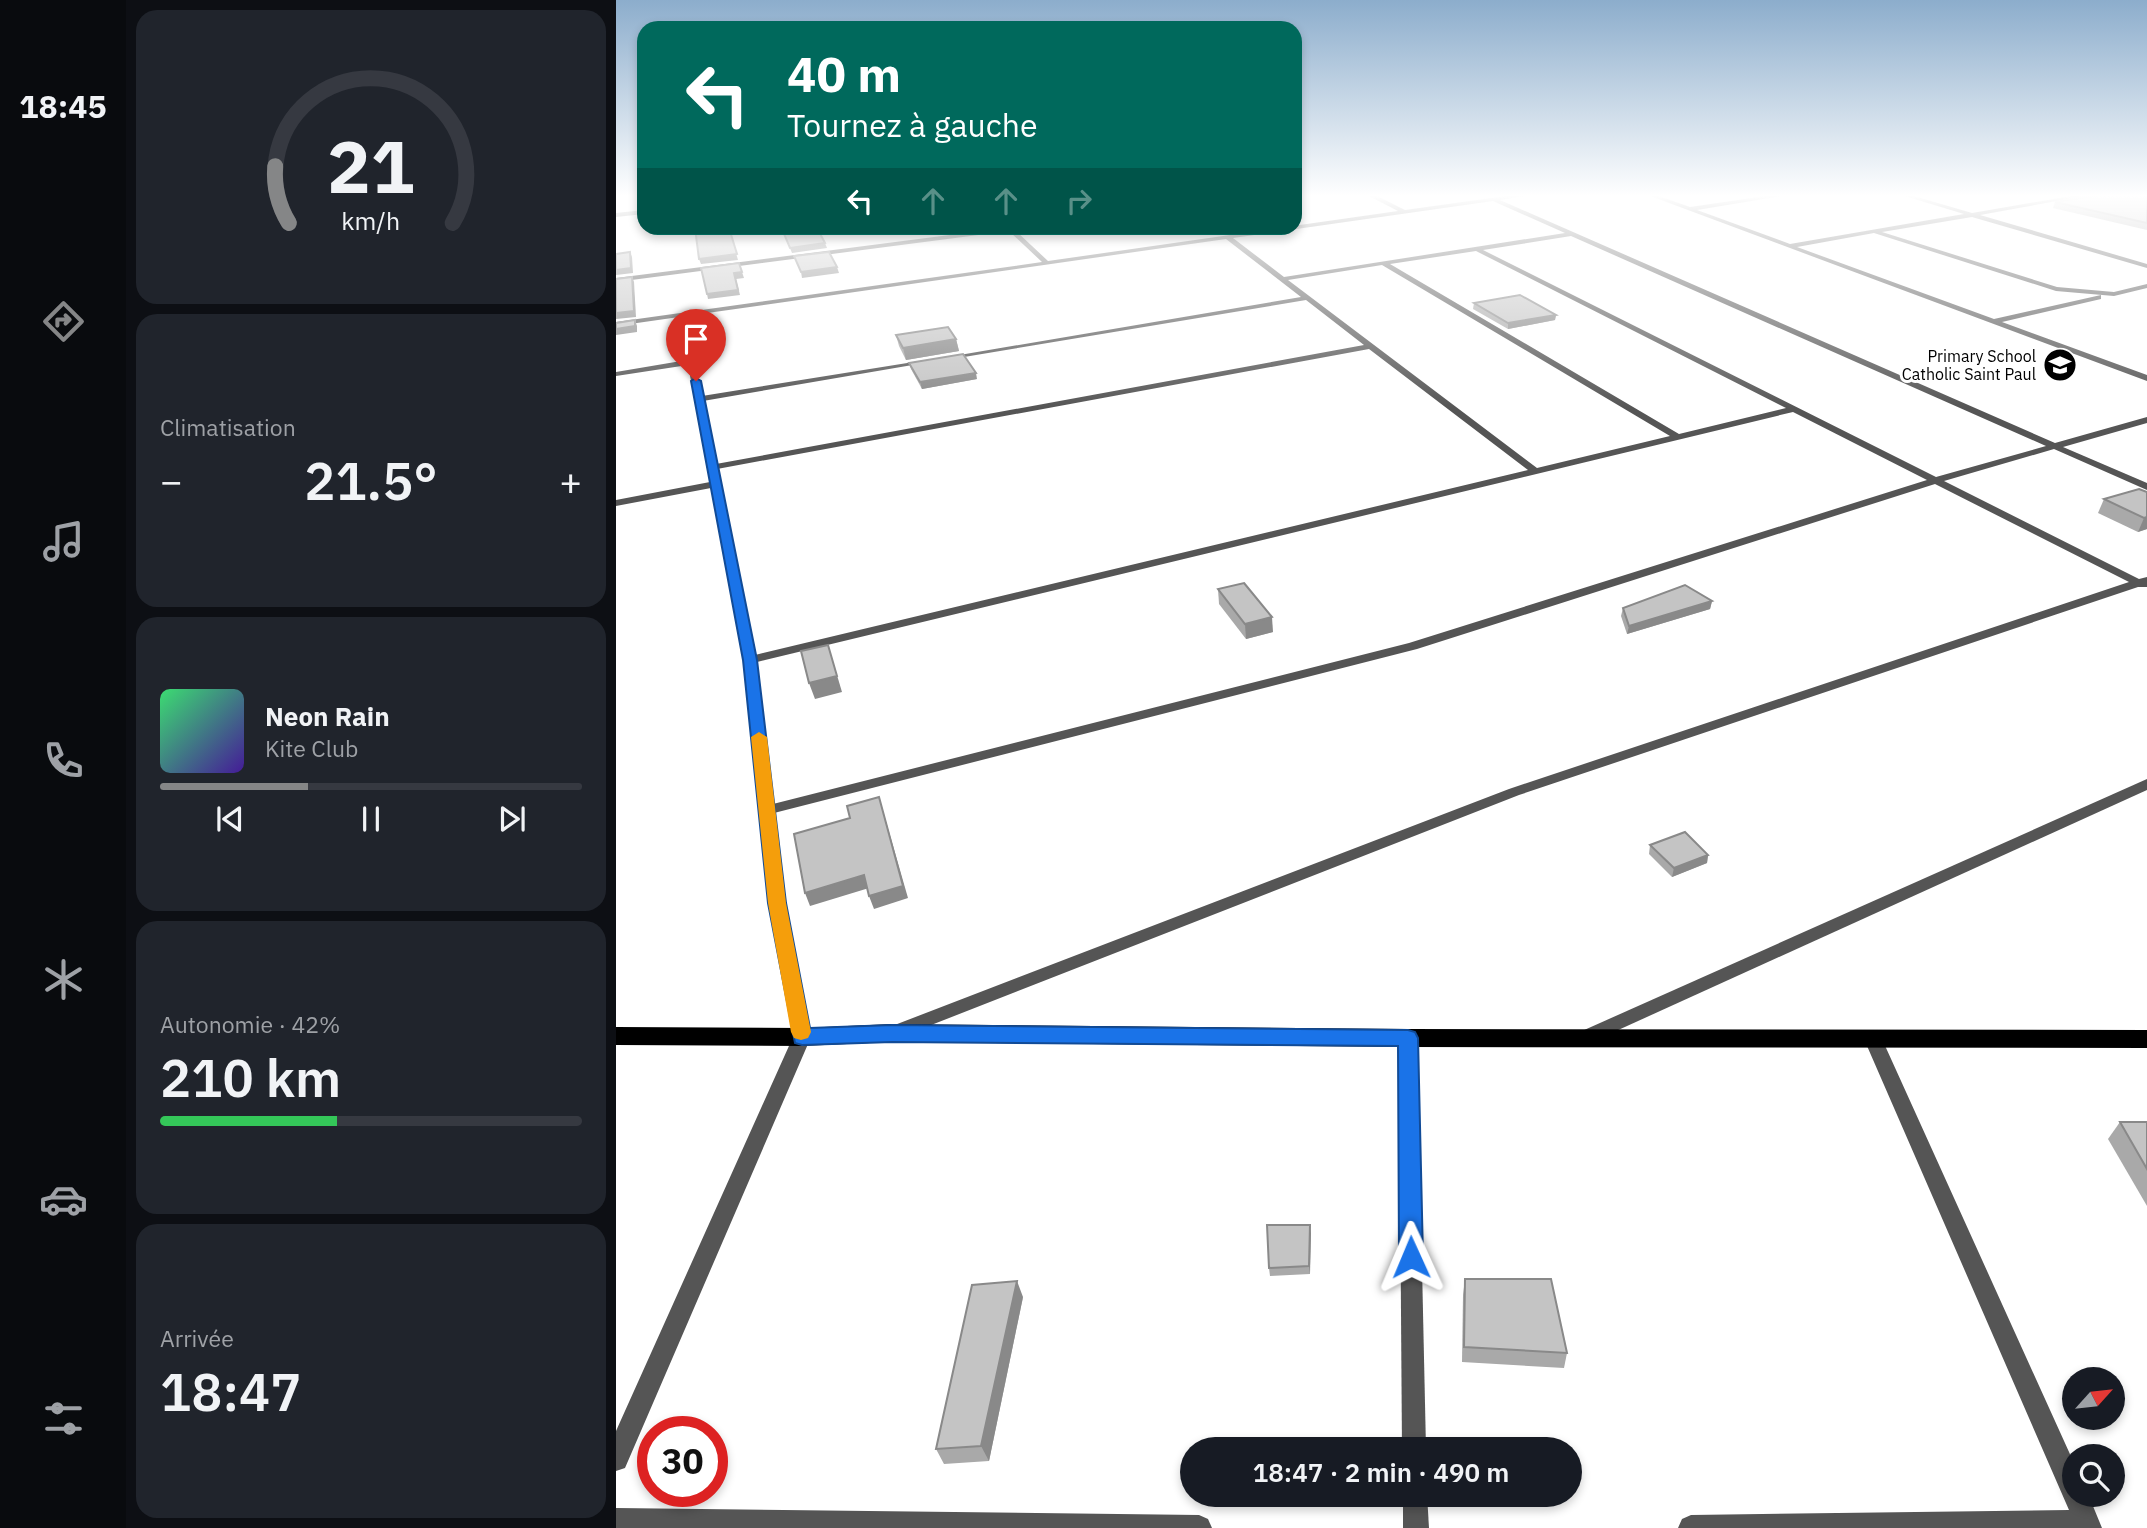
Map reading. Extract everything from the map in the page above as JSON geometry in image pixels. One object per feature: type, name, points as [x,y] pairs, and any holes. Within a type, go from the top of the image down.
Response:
[{"type":"main road","points":[[616,1036],[802,1037],[892,1033],[1408,1038],[2147,1039]]},
{"type":"street","points":[[616,280],[728,265]]},
{"type":"street","points":[[616,324],[1030,265]]},
{"type":"street","points":[[1264,265],[1535,471]]},
{"type":"street","points":[[1282,279],[1368,265]]},
{"type":"street","points":[[1387,265],[1678,437]]},
{"type":"street","points":[[1511,265],[2144,584]]},
{"type":"street","points":[[1643,265],[2147,486]]},
{"type":"street","points":[[1842,265],[2147,378]]},
{"type":"street","points":[[1980,265],[2056,289],[2113,294]]},
{"type":"street","points":[[1993,321],[2147,286]]},
{"type":"street","points":[[2056,289],[2065,303]]},
{"type":"street","points":[[700,399],[1307,298]]},
{"type":"street","points":[[616,1460],[802,1037],[777,903],[750,660],[682,314]]},
{"type":"street","points":[[714,467],[1371,346]]},
{"type":"street","points":[[616,374],[692,362]]},
{"type":"street","points":[[750,660],[1794,410]]},
{"type":"street","points":[[767,810],[1413,646],[1936,480],[2147,420]]},
{"type":"street","points":[[616,503],[717,484]]},
{"type":"street","points":[[892,1033],[1514,792],[2144,584]]},
{"type":"street","points":[[1583,1038],[2147,784]]},
{"type":"street","points":[[1408,1038],[1414,1437]]},
{"type":"street","points":[[1873,1039],[2062,1466]]},
{"type":"street","points":[[1415,1507],[1416,1528]]},
{"type":"street","points":[[1691,1528],[2088,1525],[2080,1507]]},
{"type":"street","points":[[616,1521],[1199,1528]]},
{"type":"building","points":[[616,265],[631,265],[631,268],[616,270]]},
{"type":"building","points":[[740,265],[742,272],[734,273],[738,290],[707,294],[701,268]]},
{"type":"building","points":[[798,265],[837,267],[801,272]]},
{"type":"building","points":[[632,277],[634,311],[616,313],[616,279]]},
{"type":"building","points":[[1520,295],[1556,315],[1508,323],[1474,303]]},
{"type":"building","points":[[635,320],[635,326],[616,329],[616,323]]},
{"type":"building","points":[[948,327],[956,339],[903,348],[896,335]]},
{"type":"building","points":[[963,354],[976,373],[920,382],[909,363]]},
{"type":"building","points":[[2139,489],[2147,492],[2147,517],[2144,518],[2104,499]]},
{"type":"building","points":[[1244,583],[1272,617],[1245,624],[1218,589]]},
{"type":"building","points":[[1685,585],[1712,601],[1629,626],[1623,608]]},
{"type":"building","points":[[828,645],[837,676],[809,683],[801,651]]},
{"type":"building","points":[[879,797],[903,886],[869,896],[864,875],[805,893],[794,834],[850,818],[847,806]]},
{"type":"building","points":[[1685,832],[1708,855],[1674,868],[1650,845]]},
{"type":"building","points":[[2120,1122],[2147,1122],[2147,1169]]},
{"type":"building","points":[[1267,1225],[1310,1225],[1309,1266],[1269,1268]]},
{"type":"building","points":[[1465,1279],[1551,1279],[1567,1353],[1464,1347]]},
{"type":"building","points":[[1017,1281],[981,1446],[936,1449],[972,1285]]},
{"type":"slow traffic","points":[[759,737],[777,903],[801,1032]]},
{"type":"place","name":"Primary School Catholic Saint Paul","points":[[2060,365]]},
{"type":"route","points":[[696,381],[750,660],[777,903],[802,1037],[892,1033],[1408,1038],[1411,1257]]}]
